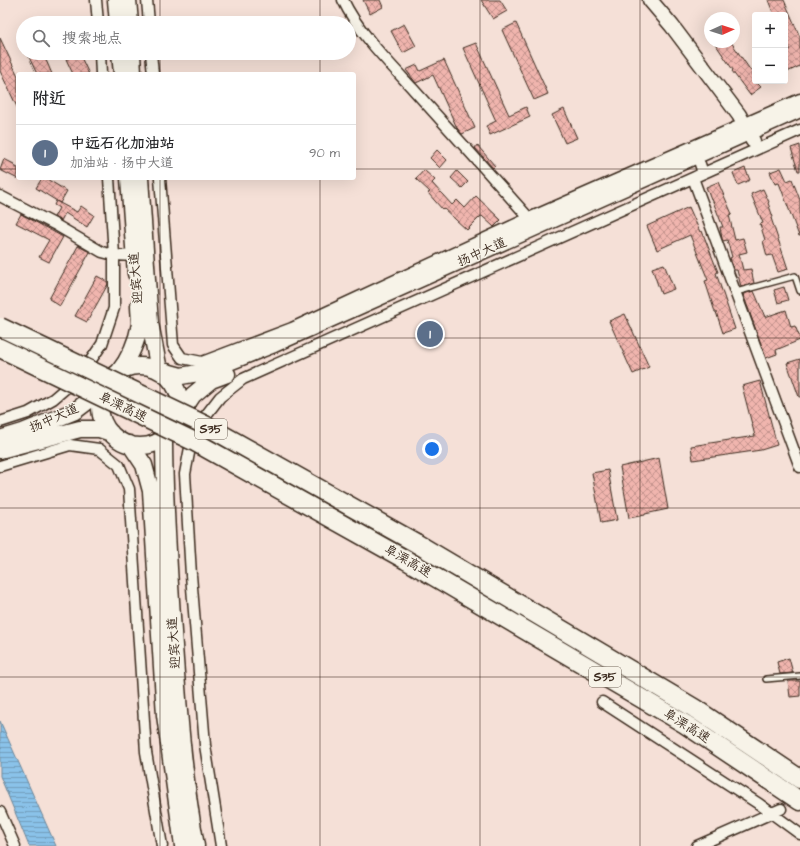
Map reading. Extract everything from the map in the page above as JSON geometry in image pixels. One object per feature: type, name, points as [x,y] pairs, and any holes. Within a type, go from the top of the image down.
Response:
[{"type":"highway","name":"阜溧高速","points":[[0,328],[204,425],[416,543],[694,708],[800,779]]},
{"type":"highway","name":"阜溧高速","points":[[0,348],[195,442],[406,560],[685,724],[800,801]]},
{"type":"main road","points":[[116,0],[117,16]]},
{"type":"main road","points":[[128,0],[129,16]]},
{"type":"main road","points":[[121,60],[122,72]]},
{"type":"main road","points":[[132,60],[133,72]]},
{"type":"main road","name":"扬中大道","points":[[159,370],[182,376],[204,372],[274,344],[800,109]]},
{"type":"main road","name":"扬中大道","points":[[179,416],[193,395],[211,380],[276,354],[697,171],[749,132],[800,119]]},
{"type":"main road","name":"迎宾大道","points":[[118,373],[126,363],[136,341],[140,323],[129,180]]},
{"type":"main road","name":"迎宾大道","points":[[140,180],[150,323],[159,370]]},
{"type":"main road","points":[[149,366],[159,370],[170,378],[177,390],[180,403],[179,416],[173,429],[164,438],[151,444],[141,446],[120,440],[105,424],[101,412],[101,401],[104,389],[110,380],[118,373],[128,368],[149,366]]},
{"type":"main road","name":"扬中大道","points":[[0,439],[29,430],[75,411],[104,389]]},
{"type":"main road","name":"扬中大道","points":[[0,450],[80,429],[99,429],[112,433]]},
{"type":"main road","name":"迎宾大道","points":[[164,438],[164,491],[179,714],[192,825],[196,846]]},
{"type":"main road","name":"迎宾大道","points":[[130,444],[144,465],[151,491],[165,715],[183,846]]},
{"type":"street","points":[[96,0],[97,16]]},
{"type":"street","points":[[147,0],[148,16]]},
{"type":"street","points":[[343,0],[353,16]]},
{"type":"street","points":[[650,0],[672,26],[749,132]]},
{"type":"street","points":[[356,21],[370,39],[529,218]]},
{"type":"street","points":[[100,60],[101,72]]},
{"type":"street","points":[[152,60],[153,72]]},
{"type":"street","points":[[160,180],[173,345],[182,358],[202,362],[292,328],[529,218],[749,132],[800,99]]},
{"type":"street","points":[[221,846],[205,745],[191,575],[185,474],[193,432],[220,396],[243,380],[697,171],[800,130]]},
{"type":"street","points":[[697,171],[736,292],[800,467]]},
{"type":"street","points":[[0,422],[28,413],[53,399],[80,376],[102,344],[114,308],[114,255],[109,180]]},
{"type":"street","points":[[0,196],[54,224],[102,252],[114,255],[134,256]]},
{"type":"street","points":[[0,466],[70,445],[99,449],[119,465],[129,489],[133,576],[146,752],[162,846]]},
{"type":"street","points":[[602,702],[759,804],[800,834]]},
{"type":"street","points":[[697,846],[782,809]]},
{"type":"street","points":[[0,812],[15,846]]},
{"type":"lane","points":[[736,292],[795,276],[800,291]]},
{"type":"lane","points":[[766,679],[800,676]]},
{"type":"water","points":[[0,721],[56,846],[29,846],[0,776]]},
{"type":"building","points":[[363,0],[380,0],[383,7],[370,14]]},
{"type":"building","points":[[481,0],[500,0],[507,11],[493,19]]},
{"type":"building","points":[[768,0],[784,0],[800,37],[800,66],[788,72],[788,50],[790,49],[788,45],[788,12],[773,12]]},
{"type":"building","points":[[516,23],[548,94],[534,100],[502,30]]},
{"type":"building","points":[[404,24],[416,46],[403,53],[391,31]]},
{"type":"building","points":[[0,38],[16,72],[16,105],[0,71]]},
{"type":"building","points":[[476,43],[509,115],[526,107],[530,117],[490,135],[486,126],[496,121],[463,48]]},
{"type":"building","points":[[718,48],[735,48],[752,73],[752,84],[758,84],[761,87],[750,95],[732,71],[733,70]]},
{"type":"building","points":[[30,60],[46,60],[51,72],[36,72]]},
{"type":"building","points":[[66,60],[82,60],[88,72],[72,72]]},
{"type":"building","points":[[444,60],[475,128],[462,134],[457,128],[433,75],[416,83],[406,70],[417,65],[420,71]]},
{"type":"building","points":[[564,109],[577,138],[565,143],[552,115]]},
{"type":"building","points":[[477,145],[495,166],[493,168],[475,148]]},
{"type":"building","points":[[800,145],[800,171],[798,171],[791,148]]},
{"type":"building","points":[[437,150],[447,160],[440,168],[430,158]]},
{"type":"building","points":[[4,159],[14,164],[16,167],[16,178],[0,170]]},
{"type":"building","points":[[745,168],[750,180],[738,185],[733,173]]},
{"type":"building","points":[[781,168],[787,181],[792,179],[800,200],[800,236],[779,183],[775,184],[770,172]]},
{"type":"building","points":[[424,170],[435,180],[432,183],[452,205],[457,200],[465,208],[476,196],[501,220],[494,227],[482,216],[467,230],[443,208],[442,209],[428,193],[430,192],[416,179]]},
{"type":"building","points":[[457,171],[468,182],[462,188],[451,178]]},
{"type":"building","points":[[41,180],[48,180],[67,191],[60,203],[36,188]]},
{"type":"building","points":[[718,182],[732,214],[729,215],[735,240],[743,238],[747,252],[739,254],[743,270],[751,269],[754,283],[741,287],[737,270],[734,270],[730,258],[732,257],[727,240],[723,241],[722,239],[720,227],[723,227],[706,187]]},
{"type":"building","points":[[763,189],[769,202],[768,203],[773,217],[771,218],[788,269],[778,272],[772,255],[767,256],[763,241],[765,240],[760,224],[763,223],[751,194]]},
{"type":"building","points":[[56,201],[77,212],[81,206],[94,215],[87,227],[65,213],[61,221],[54,217],[59,208],[54,205]]},
{"type":"building","points":[[689,207],[700,232],[702,231],[718,272],[716,273],[735,329],[723,333],[705,281],[708,280],[690,235],[657,250],[647,226]]},
{"type":"building","points":[[21,214],[63,237],[49,262],[39,257],[49,240],[16,223]]},
{"type":"building","points":[[78,246],[90,252],[60,306],[49,299]]},
{"type":"building","points":[[664,264],[674,289],[661,294],[652,268]]},
{"type":"building","points":[[97,276],[108,282],[108,284],[87,322],[75,316]]},
{"type":"building","points":[[784,287],[788,300],[778,303],[774,290]]},
{"type":"building","points":[[754,291],[765,317],[786,310],[791,327],[795,326],[800,338],[800,340],[776,350],[777,354],[766,358],[743,294]]},
{"type":"building","points":[[625,314],[649,367],[633,374],[609,321]]},
{"type":"building","points":[[800,359],[800,397],[799,397],[787,363]]},
{"type":"building","points":[[760,381],[777,445],[761,450],[693,460],[691,446],[755,436],[742,386]]},
{"type":"building","points":[[659,458],[668,509],[629,518],[620,467]]},
{"type":"building","points":[[608,470],[617,520],[601,523],[592,473]]},
{"type":"building","points":[[789,658],[793,673],[780,674],[777,662]]},
{"type":"building","points":[[788,681],[800,681],[800,696],[790,697]]},
{"type":"place","name":"中远石化加油站","points":[[430,334]]}]
